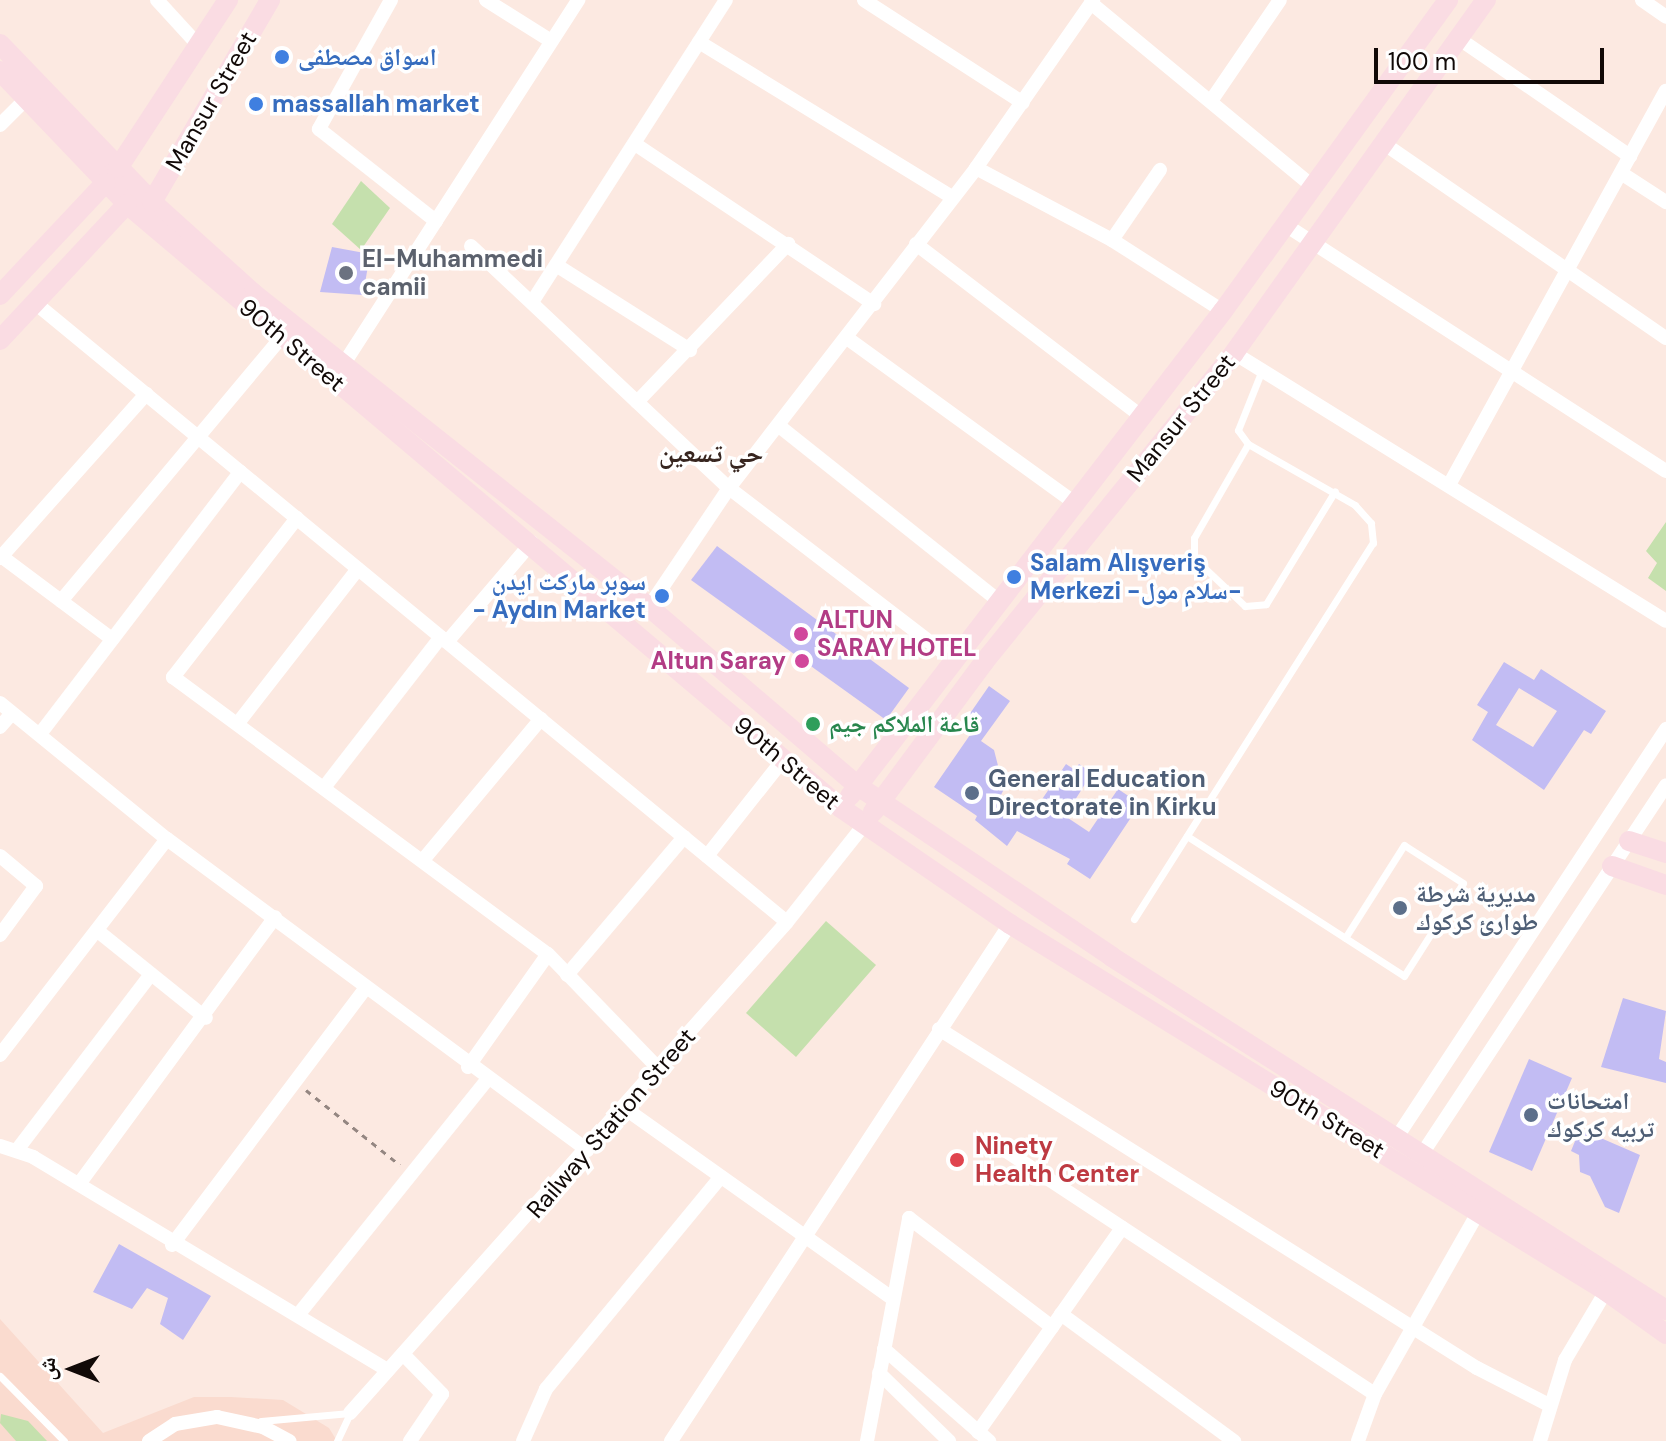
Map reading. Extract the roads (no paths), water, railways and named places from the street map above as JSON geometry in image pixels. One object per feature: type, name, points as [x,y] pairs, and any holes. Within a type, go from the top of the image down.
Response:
[{"type":"main road","name":"Mansur Street","points":[[0,295],[111,175],[200,47],[228,0]]},
{"type":"main road","name":"Mansur Street","points":[[152,202],[270,0]]},
{"type":"main road","name":"Mansur Street","points":[[841,808],[1287,226],[1448,0]]},
{"type":"main road","name":"Mansur Street","points":[[864,825],[984,662],[1234,353],[1386,145],[1486,0]]},
{"type":"main road","name":"90th Street","points":[[0,44],[111,175],[127,204],[281,338],[532,542],[782,761],[841,808],[1010,924],[1606,1291],[1666,1334]]},
{"type":"main road","name":"90th Street","points":[[0,71],[111,175],[152,202],[253,293],[345,362],[649,607],[858,786],[1666,1310]]},
{"type":"main road","points":[[0,340],[127,204]]},
{"type":"main road","points":[[1629,841],[1666,853]]},
{"type":"main road","points":[[1612,866],[1666,885]]},
{"type":"street","points":[[157,0],[200,47]]},
{"type":"street","points":[[391,0],[319,129],[436,221]]},
{"type":"street","points":[[486,0],[551,41]]},
{"type":"street","points":[[345,362],[578,0]]},
{"type":"street","points":[[534,299],[726,0]]},
{"type":"street","points":[[864,0],[1023,103]]},
{"type":"street","points":[[1211,101],[1280,0]]},
{"type":"street","points":[[1642,0],[1665,15]]},
{"type":"street","points":[[649,607],[729,488],[976,168],[1092,2],[1315,188]]},
{"type":"street","points":[[1458,38],[1630,156]]},
{"type":"street","points":[[699,42],[952,197]]},
{"type":"street","points":[[1449,485],[1666,91]]},
{"type":"street","points":[[0,125],[28,97]]},
{"type":"street","points":[[635,144],[874,304]]},
{"type":"street","points":[[1386,145],[1666,338]]},
{"type":"street","points":[[976,168],[1112,240],[1223,311]]},
{"type":"street","points":[[1112,240],[1160,170]]},
{"type":"street","points":[[1621,173],[1666,202]]},
{"type":"street","points":[[1287,226],[1666,471]]},
{"type":"street","points":[[637,402],[788,244]]},
{"type":"street","points":[[916,244],[1140,415]]},
{"type":"street","points":[[471,246],[534,299],[729,488],[953,660]]},
{"type":"street","points":[[556,265],[690,350]]},
{"type":"street","points":[[34,302],[787,922]]},
{"type":"street","points":[[61,601],[201,440],[281,338]]},
{"type":"street","points":[[847,338],[1075,503]]},
{"type":"street","points":[[1234,353],[1666,621]]},
{"type":"street","points":[[112,639],[1,557],[146,394]]},
{"type":"street","points":[[779,426],[999,601]]},
{"type":"street","points":[[40,734],[240,472]]},
{"type":"street","points":[[297,518],[173,677],[326,785],[548,954],[659,1069]]},
{"type":"street","points":[[326,785],[444,640],[532,542]]},
{"type":"street","points":[[238,723],[358,569]]},
{"type":"street","points":[[0,703],[167,839],[275,917],[468,1067],[587,1150]]},
{"type":"street","points":[[0,727],[12,713]]},
{"type":"street","points":[[423,860],[541,719]]},
{"type":"street","points":[[1397,1137],[1666,729]]},
{"type":"street","points":[[707,856],[782,761]]},
{"type":"street","points":[[1422,1154],[1666,785]]},
{"type":"street","name":"Railway Station Street","points":[[350,1413],[659,1069],[787,922],[864,825]]},
{"type":"street","points":[[567,975],[684,837]]},
{"type":"street","points":[[0,1055],[99,932],[167,839]]},
{"type":"street","points":[[0,856],[36,886],[0,935]]},
{"type":"street","points":[[79,1184],[206,1018],[275,917]]},
{"type":"street","points":[[671,1441],[802,1235],[1010,924]]},
{"type":"street","points":[[99,932],[206,1018]]},
{"type":"street","points":[[468,1067],[548,954]]},
{"type":"street","points":[[17,1150],[151,974]]},
{"type":"street","points":[[172,1245],[366,988]]},
{"type":"street","points":[[939,1029],[1412,1326],[1549,1405]]},
{"type":"street","points":[[298,1315],[487,1080]]},
{"type":"street","points":[[623,1107],[893,1299]]},
{"type":"street","points":[[0,1146],[17,1150],[79,1184],[172,1245],[298,1315],[388,1370]]},
{"type":"street","points":[[1003,1149],[1375,1394]]},
{"type":"street","points":[[523,1441],[546,1389],[721,1177]]},
{"type":"street","points":[[1358,1441],[1375,1394],[1478,1213]]},
{"type":"street","points":[[867,1441],[909,1218],[1234,1441]]},
{"type":"street","points":[[884,1349],[984,1436],[1057,1321],[1122,1228]]},
{"type":"street","points":[[1540,1441],[1565,1360],[1606,1291]]},
{"type":"street","points":[[403,1354],[442,1394],[410,1441]]},
{"type":"street","points":[[879,1373],[949,1441]]},
{"type":"street","points":[[149,1441],[194,1419],[239,1420],[289,1441]]},
{"type":"lane","points":[[1134,919],[1373,543],[1371,523],[1335,491],[1248,444],[1237,421],[1262,370]]},
{"type":"lane","points":[[1248,444],[1194,538],[1194,558],[1245,606],[1266,604],[1335,491]]},
{"type":"lane","points":[[1187,836],[1345,938],[1404,976],[1463,883],[1404,845],[1345,938]]},
{"type":"lane","points":[[0,1376],[64,1441]]},
{"type":"lane","points":[[239,1420],[293,1422],[350,1413]]},
{"type":"lane","points":[[337,1441],[350,1413]]},
{"type":"place","name":"اسواق مصطفى","points":[[282,57]]},
{"type":"place","name":"massallah market","points":[[256,104]]},
{"type":"place","name":"El-Muhammedi camii","points":[[346,273]]},
{"type":"place","name":"Salam Alışveriş Merkezi -سلام مول-","points":[[1014,577]]},
{"type":"place","name":"سوبر ماركت ايدن - Aydın Market","points":[[662,596]]},
{"type":"place","name":"ALTUN SARAY HOTEL","points":[[801,634]]},
{"type":"place","name":"Altun Saray","points":[[802,661]]},
{"type":"place","name":"قاعة الملاكم جيم","points":[[813,724]]},
{"type":"place","name":"General Education Directorate in Kirku","points":[[972,793]]},
{"type":"place","name":"مديرية شرطة طوارئ كركوك","points":[[1400,908]]},
{"type":"place","name":"امتحانات تربيه كركوك","points":[[1531,1115]]},
{"type":"place","name":"Ninety Health Center","points":[[957,1160]]},
{"type":"district","name":"حي تسعين","points":[[711,454]]}]
